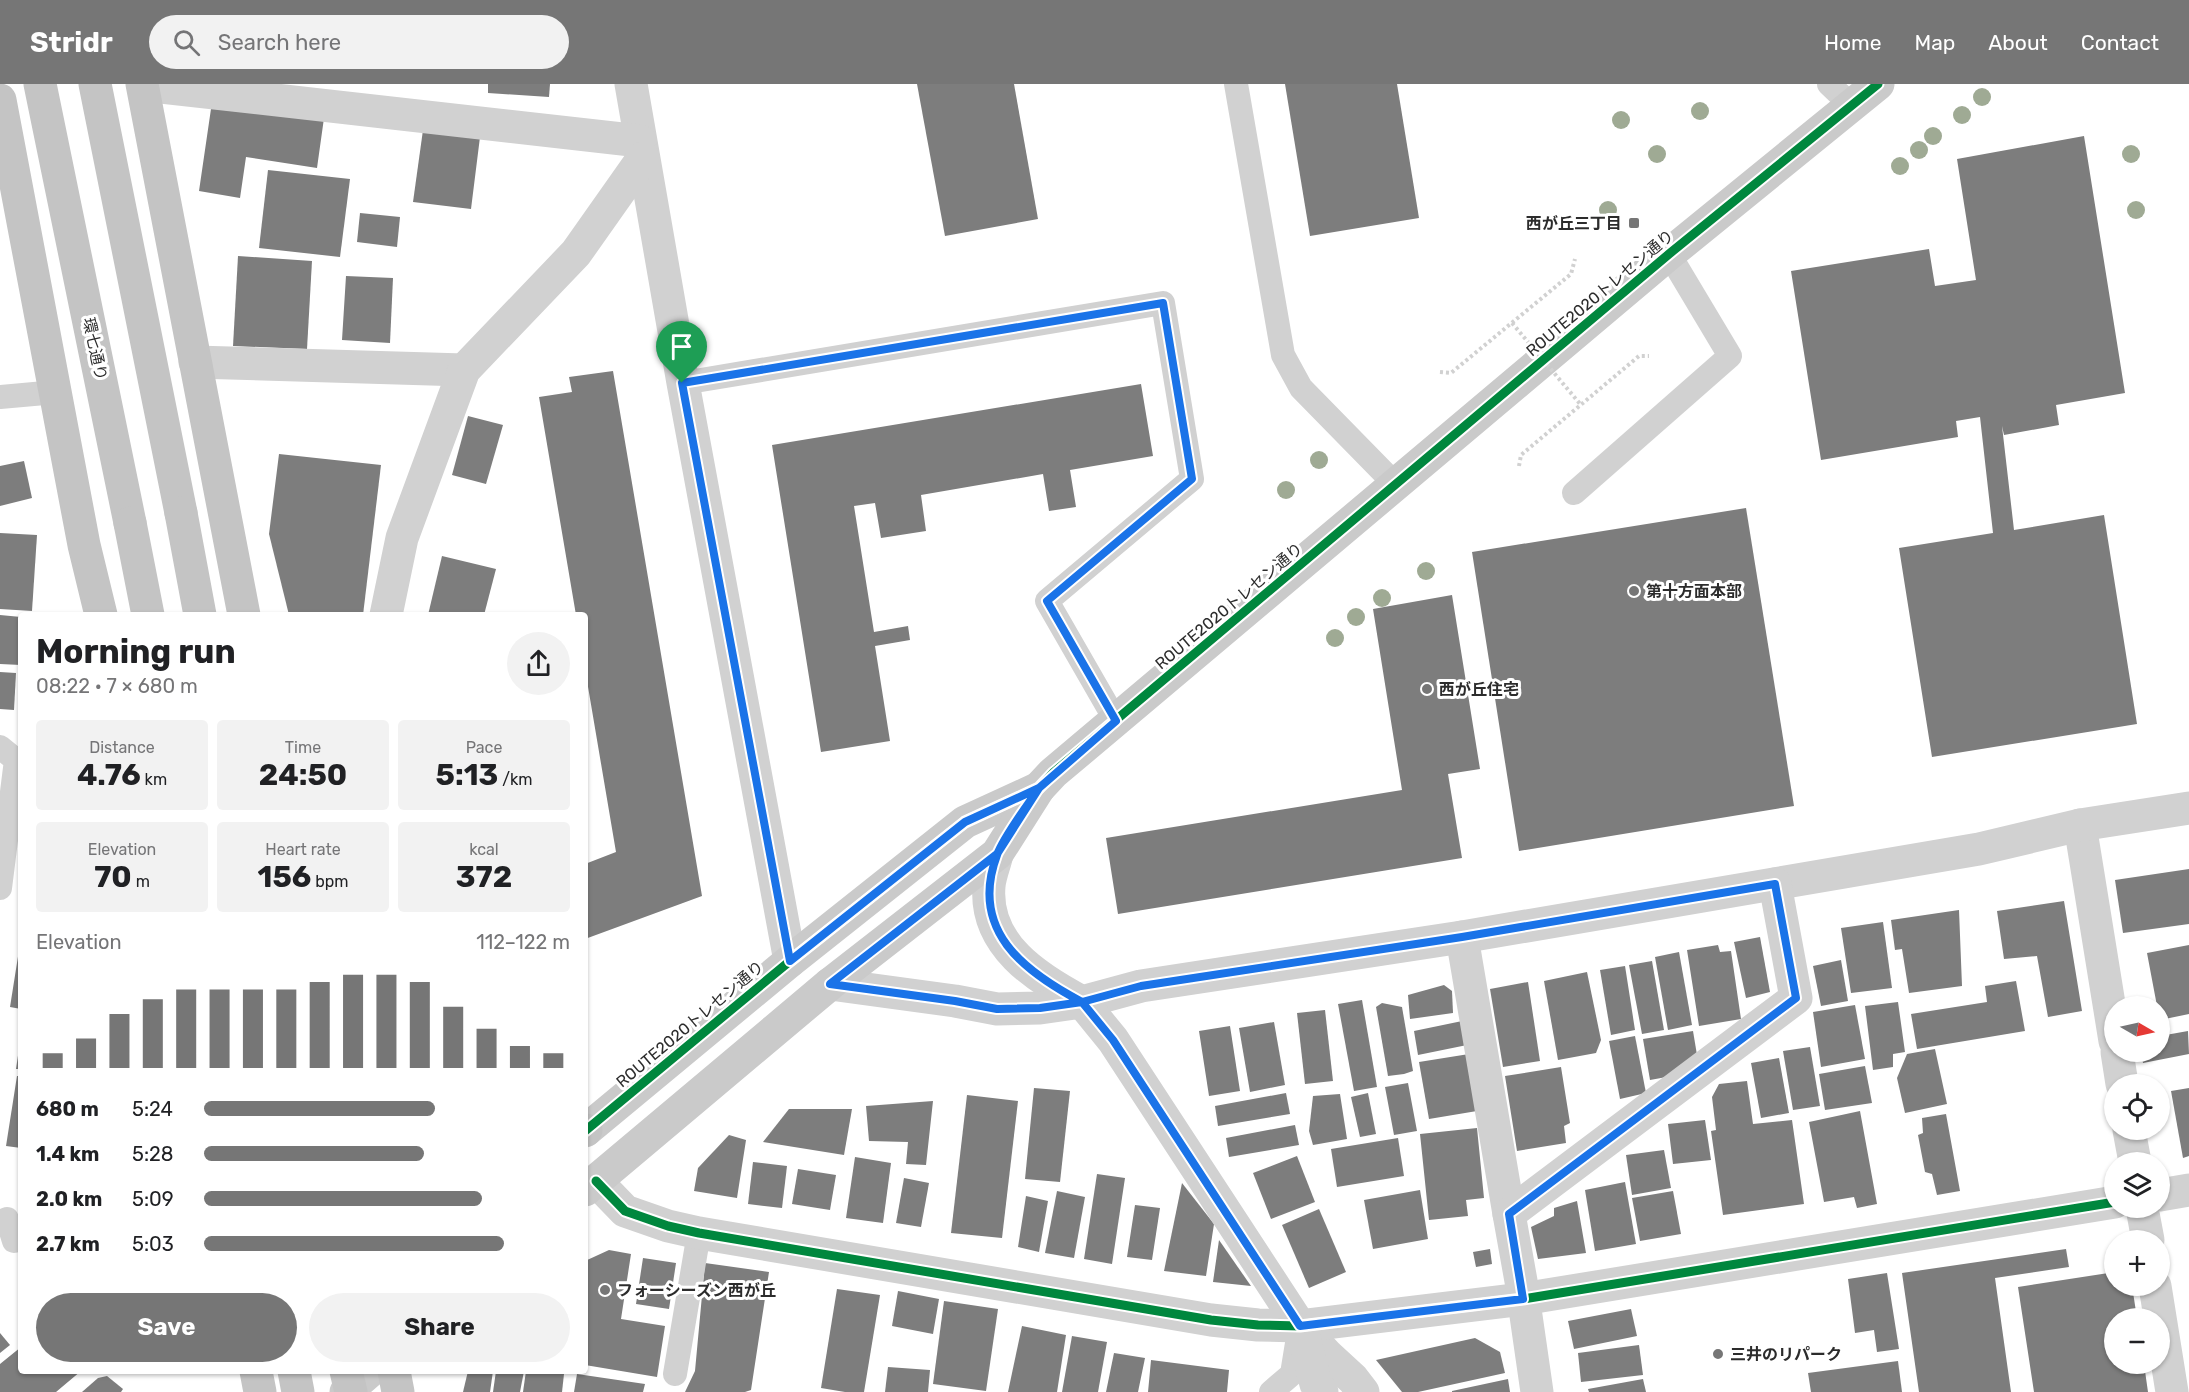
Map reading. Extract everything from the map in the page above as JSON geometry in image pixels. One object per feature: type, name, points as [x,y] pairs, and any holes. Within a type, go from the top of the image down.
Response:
[{"type":"main road","name":"環七通り","points":[[40,84],[147,612]]},
{"type":"main road","points":[[95,84],[199,612]]},
{"type":"main road","name":"ROUTE2020トレセン通り","points":[[588,1128],[790,961],[965,822],[1039,788],[1669,254],[1840,95],[1878,84]]},
{"type":"main road","points":[[143,85],[243,612]]},
{"type":"main road","points":[[1,108],[84,545],[100,612]]},
{"type":"main road","name":"ROUTE2020トレセン通り","points":[[590,1185],[830,984],[997,854],[1039,788]]},
{"type":"main road","points":[[257,1374],[260,1392]]},
{"type":"main road","points":[[295,1374],[298,1392]]},
{"type":"main road","points":[[346,1374],[348,1392]]},
{"type":"main road","points":[[348,1392],[367,1374]]},
{"type":"main road","points":[[395,1374],[398,1392]]},
{"type":"street","points":[[631,84],[682,383],[790,961]]},
{"type":"street","points":[[143,85],[310,94],[642,149]]},
{"type":"street","points":[[387,612],[402,538],[464,370],[576,253],[642,149]]},
{"type":"street","points":[[195,362],[464,370]]},
{"type":"street","points":[[830,984],[997,1009],[1040,1008],[1082,1002],[1141,986],[1462,937],[1979,849],[2080,825],[2189,808]]},
{"type":"street","points":[[2080,825],[2108,996]]},
{"type":"street","points":[[997,854],[989,886],[992,915],[1000,937],[1022,964],[1051,986],[1082,1002],[1113,1040],[1300,1326],[1363,1392]]},
{"type":"street","points":[[1509,1214],[1796,998],[1775,884]]},
{"type":"street","points":[[1462,937],[1537,1392]]},
{"type":"street","points":[[590,1185],[625,1211],[668,1226],[699,1233],[1211,1320],[1258,1325],[1300,1326],[1523,1299],[2104,1204]]},
{"type":"street","points":[[2170,1193],[2189,1190]]},
{"type":"street","points":[[2157,1296],[2172,1392]]},
{"type":"street","points":[[1300,1326],[1316,1384],[1322,1392]]},
{"type":"lane","points":[[1236,84],[1283,355],[1300,388],[1396,485]]},
{"type":"lane","points":[[1575,493],[1730,356],[1669,254]]},
{"type":"lane","points":[[682,383],[1163,303],[1192,479],[1047,601],[1116,721]]},
{"type":"lane","points":[[0,398],[56,392]]},
{"type":"lane","points":[[0,747],[16,760],[0,888]]},
{"type":"lane","points":[[0,1222],[7,1219],[15,1241],[18,1240]]},
{"type":"lane","points":[[675,1374],[699,1233]]},
{"type":"lane","points":[[1271,1392],[1292,1374],[1300,1326]]},
{"type":"path","points":[[1440,372],[1451,373],[1571,274],[1575,258]]},
{"type":"path","points":[[1512,323],[1581,405]]},
{"type":"path","points":[[1519,466],[1521,454],[1640,356],[1649,356]]},
{"type":"building","points":[[488,84],[550,84],[549,97],[488,93]]},
{"type":"building","points":[[917,84],[1014,84],[1038,219],[945,236]]},
{"type":"building","points":[[1285,84],[1397,84],[1419,218],[1310,236]]},
{"type":"building","points":[[212,102],[324,118],[317,168],[246,157],[240,198],[199,191]]},
{"type":"building","points":[[423,130],[480,137],[471,209],[413,202]]},
{"type":"building","points":[[2084,136],[2125,393],[2056,405],[2059,425],[2004,435],[2002,426],[2014,530],[2104,515],[2137,724],[1932,757],[1899,548],[1993,533],[1980,417],[1956,421],[1958,437],[1821,460],[1791,271],[1929,249],[1935,286],[1976,280],[1957,159]]},
{"type":"building","points":[[268,170],[350,179],[340,257],[259,248]]},
{"type":"building","points":[[360,213],[400,217],[397,247],[357,242]]},
{"type":"building","points":[[238,256],[312,261],[307,349],[233,346]]},
{"type":"building","points":[[346,276],[393,278],[390,343],[342,340]]},
{"type":"building","points":[[613,371],[702,896],[588,938],[588,863],[616,852],[588,687],[588,612],[575,612],[539,397],[572,392],[569,377]]},
{"type":"building","points":[[1141,384],[1153,456],[1070,470],[1076,507],[1049,511],[1043,474],[921,495],[926,531],[881,538],[875,503],[854,506],[874,632],[908,626],[910,640],[875,646],[890,741],[821,752],[772,445]]},
{"type":"building","points":[[468,416],[503,425],[486,484],[452,475]]},
{"type":"building","points":[[279,454],[381,465],[363,612],[288,612],[269,534]]},
{"type":"building","points":[[24,461],[32,498],[0,506],[0,466]]},
{"type":"building","points":[[1746,508],[1794,806],[1519,851],[1472,552]]},
{"type":"building","points":[[0,533],[37,535],[32,611],[0,609]]},
{"type":"building","points":[[442,556],[496,569],[485,612],[429,612]]},
{"type":"building","name":"西が丘住宅","points":[[1452,595],[1480,769],[1448,774],[1462,858],[1118,914],[1106,838],[1402,790],[1373,609]]},
{"type":"building","points":[[0,615],[18,617],[18,665],[0,664]]},
{"type":"building","points":[[0,672],[16,673],[14,710],[0,709]]},
{"type":"building","points":[[2189,869],[2189,924],[2123,933],[2115,880]]},
{"type":"building","points":[[2064,901],[2082,1011],[2048,1017],[2037,956],[2004,959],[1997,911]]},
{"type":"building","points":[[1959,910],[1962,986],[1909,993],[1902,949],[1895,950],[1891,920]]},
{"type":"building","points":[[1883,922],[1892,988],[1851,993],[1841,928]]},
{"type":"building","points":[[1760,937],[1770,992],[1746,998],[1734,942]]},
{"type":"building","points":[[1718,945],[1720,952],[1731,951],[1741,1019],[1699,1026],[1687,950]]},
{"type":"building","points":[[2189,945],[2189,1014],[2170,1018],[2170,996],[2155,996],[2147,953]]},
{"type":"building","points":[[1679,952],[1692,1025],[1668,1030],[1655,957]]},
{"type":"building","points":[[18,957],[18,1008],[10,1007]]},
{"type":"building","points":[[1841,960],[1848,1001],[1821,1006],[1813,966]]},
{"type":"building","points":[[1652,961],[1664,1030],[1642,1034],[1629,965]]},
{"type":"building","points":[[1625,966],[1635,1030],[1611,1035],[1600,970]]},
{"type":"building","points":[[1587,972],[1601,1040],[1596,1053],[1558,1060],[1544,981]]},
{"type":"building","points":[[2016,981],[2025,1031],[1917,1049],[1911,1014],[1987,1002],[1985,986]]},
{"type":"building","points":[[1528,982],[1540,1061],[1503,1067],[1490,989]]},
{"type":"building","points":[[1444,985],[1452,991],[1453,1013],[1410,1019],[1408,995]]},
{"type":"building","points":[[1362,1000],[1377,1087],[1354,1091],[1338,1004]]},
{"type":"building","points":[[1898,1002],[1905,1052],[1893,1054],[1893,1067],[1873,1070],[1865,1006]]},
{"type":"building","points":[[1382,1003],[1402,1007],[1413,1071],[1388,1076],[1376,1007]]},
{"type":"building","points":[[1855,1005],[1865,1059],[1821,1067],[1813,1012]]},
{"type":"building","points":[[1325,1010],[1333,1081],[1305,1084],[1297,1013]]},
{"type":"building","points":[[1467,1020],[1472,1044],[1418,1055],[1414,1031]]},
{"type":"building","points":[[1274,1022],[1285,1085],[1250,1092],[1239,1028]]},
{"type":"building","points":[[1230,1026],[1240,1091],[1209,1096],[1199,1031]]},
{"type":"building","points":[[1693,1031],[1697,1055],[1672,1076],[1650,1080],[1643,1039]]},
{"type":"building","points":[[2188,1031],[2189,1054],[2170,1058],[2170,1034]]},
{"type":"building","points":[[1635,1036],[1646,1093],[1620,1099],[1609,1041]]},
{"type":"building","points":[[1810,1047],[1820,1106],[1793,1110],[1783,1051]]},
{"type":"building","points":[[1935,1049],[1947,1104],[1905,1113],[1897,1078],[1907,1054]]},
{"type":"building","points":[[1469,1054],[1477,1111],[1429,1119],[1419,1062]]},
{"type":"building","points":[[1779,1058],[1789,1113],[1761,1118],[1751,1063]]},
{"type":"building","points":[[1865,1066],[1872,1103],[1825,1110],[1819,1074]]},
{"type":"building","points":[[1561,1067],[1570,1123],[1564,1126],[1566,1143],[1517,1151],[1505,1076]]},
{"type":"building","points":[[17,1076],[18,1076],[18,1148],[6,1146]]},
{"type":"building","points":[[1747,1081],[1753,1124],[1792,1120],[1804,1204],[1723,1215],[1711,1131],[1716,1130],[1712,1097],[1719,1084]]},
{"type":"building","points":[[1408,1083],[1417,1131],[1394,1135],[1385,1087]]},
{"type":"building","points":[[1034,1088],[1070,1091],[1060,1182],[1025,1179]]},
{"type":"building","points":[[2189,1088],[2189,1156],[2183,1158],[2171,1091]]},
{"type":"building","points":[[1286,1093],[1290,1114],[1218,1126],[1215,1106]]},
{"type":"building","points":[[1368,1093],[1376,1134],[1360,1137],[1351,1097]]},
{"type":"building","points":[[1340,1094],[1347,1139],[1313,1145],[1309,1131],[1313,1096]]},
{"type":"building","points":[[967,1095],[1018,1101],[1002,1238],[951,1233]]},
{"type":"building","points":[[933,1101],[926,1165],[906,1164],[908,1142],[869,1141],[866,1106]]},
{"type":"building","points":[[789,1109],[852,1109],[844,1155],[763,1142]]},
{"type":"building","points":[[1860,1111],[1877,1204],[1857,1208],[1854,1197],[1824,1202],[1809,1122]]},
{"type":"building","points":[[1946,1114],[1960,1191],[1937,1195],[1932,1174],[1925,1172],[1918,1135],[1923,1133],[1922,1118]]},
{"type":"building","points":[[1705,1120],[1711,1160],[1673,1164],[1668,1124]]},
{"type":"building","points":[[1295,1125],[1299,1145],[1229,1157],[1226,1138]]},
{"type":"building","points":[[1477,1128],[1484,1198],[1466,1200],[1468,1216],[1429,1220],[1420,1134]]},
{"type":"building","points":[[729,1135],[746,1140],[737,1198],[694,1191],[698,1168]]},
{"type":"building","points":[[1398,1138],[1404,1176],[1337,1187],[1331,1149]]},
{"type":"building","points":[[1664,1150],[1671,1188],[1632,1195],[1626,1155]]},
{"type":"building","points":[[1297,1156],[1315,1202],[1271,1219],[1253,1173]]},
{"type":"building","points":[[855,1157],[891,1163],[883,1223],[846,1218]]},
{"type":"building","points":[[753,1162],[787,1166],[782,1208],[748,1204]]},
{"type":"building","points":[[798,1169],[836,1175],[830,1210],[792,1204]]},
{"type":"building","points":[[1097,1174],[1125,1178],[1112,1264],[1084,1259]]},
{"type":"building","points":[[904,1178],[929,1183],[921,1227],[896,1223]]},
{"type":"building","points":[[1625,1182],[1636,1244],[1595,1251],[1585,1190]]},
{"type":"building","points":[[1182,1183],[1214,1224],[1206,1276],[1164,1271]]},
{"type":"building","points":[[1420,1190],[1428,1239],[1373,1249],[1364,1200]]},
{"type":"building","points":[[1057,1191],[1085,1197],[1074,1258],[1045,1253]]},
{"type":"building","points":[[1673,1191],[1681,1234],[1640,1241],[1632,1198]]},
{"type":"building","points":[[1026,1196],[1048,1201],[1039,1252],[1018,1247]]},
{"type":"building","points":[[1577,1201],[1586,1253],[1538,1259],[1531,1227],[1554,1216],[1554,1208]]},
{"type":"building","points":[[1135,1205],[1160,1208],[1152,1260],[1127,1257]]},
{"type":"building","points":[[1319,1209],[1346,1272],[1309,1288],[1282,1225]]},
{"type":"building","points":[[1219,1240],[1251,1286],[1213,1282]]},
{"type":"building","points":[[1490,1249],[1492,1264],[1476,1267],[1473,1252]]},
{"type":"building","points":[[2066,1249],[2069,1267],[1995,1278],[2011,1392],[1919,1392],[1902,1273]]},
{"type":"building","name":"フォーシーズン西が丘","points":[[609,1250],[631,1254],[621,1319],[665,1326],[657,1377],[588,1366],[588,1260]]},
{"type":"building","points":[[643,1258],[676,1263],[669,1309],[636,1304]]},
{"type":"building","points":[[705,1263],[769,1272],[751,1390],[745,1392],[685,1392],[695,1371]]},
{"type":"building","points":[[1887,1273],[1899,1349],[1877,1352],[1874,1330],[1855,1333],[1848,1279]]},
{"type":"building","points":[[2104,1274],[2104,1296],[2134,1296],[2135,1308],[2104,1308],[2104,1374],[2145,1374],[2148,1392],[2034,1392],[2018,1287]]},
{"type":"building","points":[[837,1289],[880,1295],[864,1392],[821,1388]]},
{"type":"building","points":[[898,1291],[939,1299],[933,1334],[892,1326]]},
{"type":"building","points":[[944,1301],[998,1309],[986,1391],[933,1384]]},
{"type":"building","points":[[1631,1309],[1637,1336],[1574,1349],[1568,1321]]},
{"type":"building","points":[[1022,1326],[1066,1335],[1057,1392],[1008,1392]]},
{"type":"building","points":[[0,1333],[10,1345],[0,1353]]},
{"type":"building","points":[[1072,1336],[1107,1342],[1098,1392],[1062,1392]]},
{"type":"building","points":[[1475,1338],[1500,1352],[1505,1373],[1418,1392],[1402,1392],[1376,1360]]},
{"type":"building","points":[[1639,1345],[1643,1375],[1581,1382],[1578,1353]]},
{"type":"building","points":[[18,1349],[18,1374],[77,1374],[56,1392],[0,1392],[0,1364]]},
{"type":"building","points":[[1114,1353],[1145,1358],[1138,1392],[1106,1392]]},
{"type":"building","points":[[1151,1360],[1229,1370],[1227,1392],[1148,1392]]},
{"type":"building","points":[[1898,1361],[1902,1392],[1811,1392],[1808,1373]]},
{"type":"building","points":[[888,1367],[930,1370],[928,1392],[885,1392]]},
{"type":"building","points":[[467,1374],[493,1374],[490,1392],[463,1392]]},
{"type":"building","points":[[496,1374],[523,1374],[520,1392],[493,1392]]},
{"type":"building","points":[[526,1374],[564,1374],[562,1392],[523,1392]]},
{"type":"building","points":[[577,1374],[645,1384],[643,1392],[574,1392]]},
{"type":"building","points":[[107,1376],[123,1389],[121,1392],[82,1392],[98,1378]]},
{"type":"building","points":[[1508,1379],[1510,1392],[1452,1392],[1452,1391]]},
{"type":"building","points":[[1643,1379],[1646,1392],[1589,1392],[1588,1389]]},
{"type":"cycle path","points":[[588,1129],[790,961],[965,822],[1039,788],[1053,773],[1669,254],[1878,84]]},
{"type":"cycle path","points":[[596,1181],[625,1211],[668,1226],[699,1233],[1211,1320],[1258,1325],[1300,1326],[1523,1299],[2104,1204]]},
{"type":"place","name":"西が丘三丁目","points":[[1634,223]]},
{"type":"place","name":"第十方面本部","points":[[1634,591]]},
{"type":"place","name":"西が丘住宅","points":[[1427,689]]},
{"type":"place","name":"フォーシーズン西が丘","points":[[605,1290]]},
{"type":"place","name":"三井のリパーク","points":[[1718,1354]]},
{"type":"route","points":[[682,383],[790,961],[965,822],[1039,788],[997,854],[989,886],[992,915],[1000,937],[1022,964],[1051,986],[1082,1002],[1141,986],[1462,937],[1775,884],[1796,998],[1509,1214],[1523,1299],[1300,1326],[1113,1040],[1082,1002],[1040,1008],[997,1009],[830,984],[997,854],[1039,788],[1053,773],[1116,721],[1047,601],[1192,479],[1163,303],[682,383]]}]
